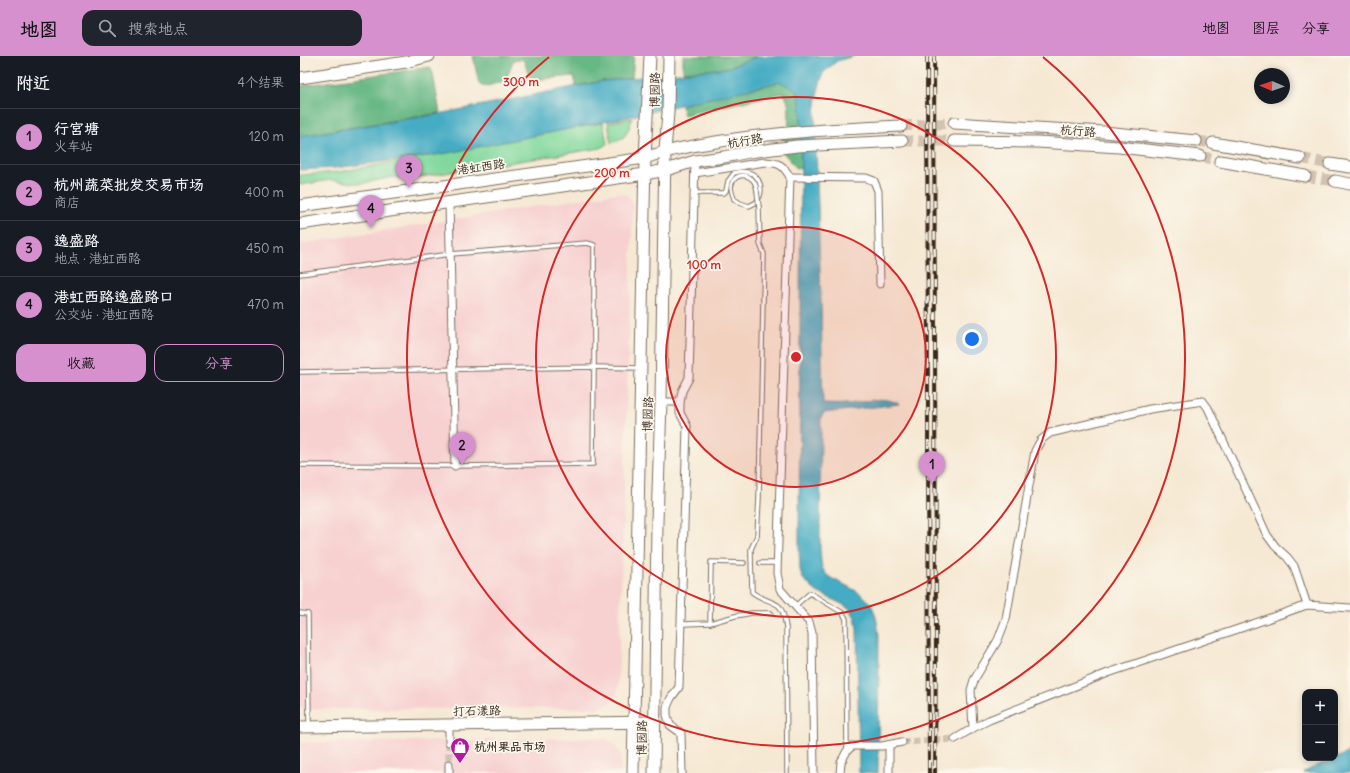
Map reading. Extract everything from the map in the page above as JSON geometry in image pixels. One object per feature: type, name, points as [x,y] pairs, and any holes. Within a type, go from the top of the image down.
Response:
[{"type":"main road","points":[[300,78],[406,62],[429,56]]},
{"type":"main road","name":"博园路","points":[[634,773],[645,158],[650,56]]},
{"type":"main road","name":"博园路","points":[[654,773],[657,522],[661,402],[666,170],[665,151],[668,113],[669,61]]},
{"type":"main road","name":"杭行路","points":[[954,123],[1104,132],[1196,141]]},
{"type":"main road","name":"杭行路","points":[[665,151],[742,138],[798,132],[901,126]]},
{"type":"main road","name":"杭行路","points":[[666,170],[695,161],[797,146],[902,141]]},
{"type":"main road","name":"杭行路","points":[[954,141],[1038,142],[1119,147],[1200,156]]},
{"type":"main road","points":[[1213,143],[1300,158]]},
{"type":"main road","name":"港虹西路","points":[[300,206],[645,158],[665,151]]},
{"type":"main road","points":[[1220,160],[1305,176]]},
{"type":"main road","points":[[1330,164],[1350,167]]},
{"type":"main road","points":[[300,224],[666,170]]},
{"type":"main road","points":[[1335,181],[1350,184]]},
{"type":"main road","name":"打石漾路","points":[[305,727],[655,722]]},
{"type":"street","points":[[682,773],[681,733],[670,724],[667,715],[667,707],[670,698],[679,687],[687,426],[680,413],[680,402],[682,391],[689,378],[695,161]]},
{"type":"street","points":[[695,173],[765,162],[776,162],[784,167],[790,178],[777,573],[780,589],[794,609],[800,612],[809,622],[812,634],[814,773]]},
{"type":"street","points":[[790,178],[866,178],[874,181],[878,191],[880,284]]},
{"type":"street","points":[[449,203],[455,466]]},
{"type":"street","points":[[973,728],[971,690],[974,680],[998,640],[1006,619],[1035,451],[1041,440],[1050,433],[1150,409],[1203,401],[1208,408],[1267,535],[1275,546],[1288,557],[1294,566],[1307,605]]},
{"type":"street","points":[[661,402],[680,402]]},
{"type":"street","points":[[955,739],[989,720],[1108,672],[1307,605],[1350,608]]},
{"type":"street","points":[[655,710],[667,707]]},
{"type":"street","points":[[449,725],[449,742]]},
{"type":"street","points":[[840,773],[841,762],[850,748],[886,746],[902,742]]},
{"type":"street","points":[[886,746],[889,773]]},
{"type":"street","points":[[449,764],[449,773]]},
{"type":"lane","points":[[694,193],[724,192],[726,191],[728,180],[734,173],[741,172],[748,172],[755,175],[759,179],[761,187],[760,195],[756,202],[749,206],[734,199],[731,186],[734,180],[739,176],[747,176],[753,179],[757,186],[757,191],[758,207],[760,244],[764,254],[757,536],[751,549],[752,592],[757,596],[779,606],[784,614],[786,628],[787,773]]},
{"type":"lane","points":[[300,274],[451,254],[587,243],[594,245],[593,464],[455,466],[300,465]]},
{"type":"lane","points":[[300,372],[594,367],[641,368]]},
{"type":"lane","points":[[710,623],[711,562],[744,562]]},
{"type":"lane","points":[[760,563],[778,563]]},
{"type":"lane","points":[[794,609],[810,593],[843,613],[846,619],[850,748]]},
{"type":"lane","points":[[300,613],[308,614],[305,727]]},
{"type":"lane","points":[[682,624],[710,623],[752,613],[771,613]]},
{"type":"shaded area","points":[[617,193],[627,195],[633,202],[618,686],[616,696],[609,704],[598,708],[300,709],[300,244]]},
{"type":"shaded area","name":"杭州果品市场","points":[[606,738],[615,745],[621,755],[621,773],[300,773],[300,743]]},
{"type":"green space","points":[[473,56],[634,56],[632,78],[576,86],[574,76],[531,80],[523,59],[513,61],[507,77],[501,82],[487,86],[479,84]]},
{"type":"green space","points":[[683,56],[759,56],[727,68],[683,72]]},
{"type":"green space","points":[[430,67],[433,74],[440,113],[300,136],[300,86]]},
{"type":"green space","points":[[780,81],[797,90],[801,115],[801,169],[796,168],[783,152],[788,130],[789,113],[786,98],[783,93],[684,115],[681,105]]},
{"type":"green space","points":[[632,118],[626,135],[620,140],[611,143],[608,123]]},
{"type":"green space","points":[[603,123],[607,144],[601,148],[408,179],[393,177],[360,184],[331,180],[300,185],[300,175],[338,172],[434,155],[441,151]]},
{"type":"water","points":[[759,56],[854,56],[837,61],[823,73],[818,91],[815,112],[823,404],[843,404],[879,399],[892,401],[899,404],[824,413],[821,418],[820,549],[822,566],[825,573],[831,578],[865,597],[873,608],[875,615],[879,635],[878,773],[859,773],[857,628],[855,617],[848,607],[817,592],[803,579],[800,570],[801,115],[797,90],[780,82],[619,119],[443,154],[335,168],[300,170],[300,136],[433,115],[603,81],[727,68]]},
{"type":"water","points":[[1350,752],[1350,773],[1303,773],[1329,761],[1338,761],[1338,757]]},
{"type":"tunnel","points":[[901,126],[954,123]]},
{"type":"tunnel","points":[[902,141],[954,141]]},
{"type":"tunnel","points":[[1196,141],[1213,143]]},
{"type":"tunnel","points":[[1200,156],[1220,161]]},
{"type":"tunnel","points":[[1300,158],[1330,164]]},
{"type":"tunnel","points":[[1305,176],[1335,181]]},
{"type":"tunnel","points":[[902,742],[955,739]]},
{"type":"tunnel","points":[[449,742],[449,764]]},
{"type":"railway","points":[[927,56],[929,773]]},
{"type":"railway","points":[[934,56],[935,773]]},
{"type":"place","name":"逸盛路","points":[[409,188]]},
{"type":"place","name":"港虹西路逸盛路口","points":[[371,228]]},
{"type":"place","name":"杭州蔬菜批发交易市场","points":[[462,465]]},
{"type":"place","name":"行宫塘","points":[[932,484]]},
{"type":"place","name":"杭州果品市场","points":[[460,764]]}]
